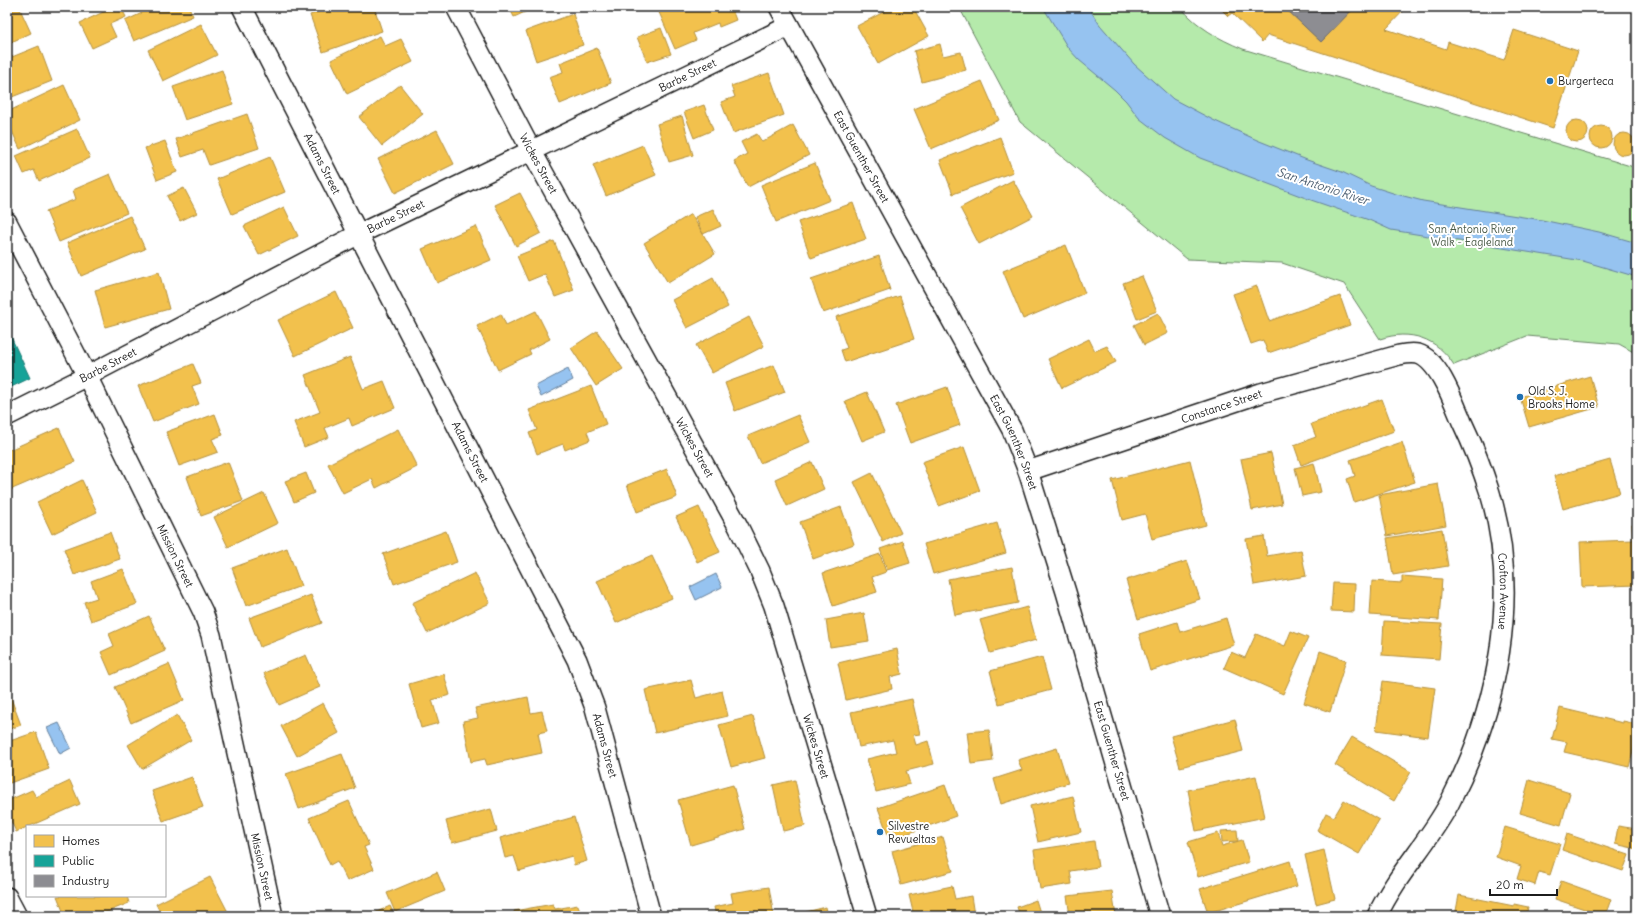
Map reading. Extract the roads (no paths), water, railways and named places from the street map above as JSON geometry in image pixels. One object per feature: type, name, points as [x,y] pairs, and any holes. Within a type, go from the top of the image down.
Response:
[{"type":"street","name":"Adams Street","points":[[242,7],[577,660],[595,708],[651,916]]},
{"type":"street","name":"Wickes Street","points":[[456,7],[530,150],[738,526],[760,571],[774,606],[867,916]]},
{"type":"street","name":"East Guenther Street","points":[[779,7],[1012,430],[1028,470],[1066,592],[1160,916]]},
{"type":"street","name":"Barbe Street","points":[[7,416],[87,376],[359,234],[789,26]]},
{"type":"street","name":"Mission Street","points":[[7,222],[87,376],[203,612],[211,635],[273,916]]},
{"type":"street","name":"Constance Street","points":[[1028,470],[1261,393],[1399,354],[1418,354]]},
{"type":"street","name":"Crofton Avenue","points":[[1377,916],[1398,879],[1437,824],[1470,759],[1490,698],[1499,658],[1503,617],[1503,575],[1499,534],[1490,494],[1477,455],[1445,384],[1434,364],[1418,354]]},
{"type":"street","points":[[7,897],[17,916]]},
{"type":"water","name":"San Antonio River","points":[[1043,7],[1088,7],[1100,25],[1134,64],[1173,99],[1213,120],[1257,140],[1342,172],[1371,186],[1396,194],[1423,201],[1542,220],[1599,232],[1637,243],[1637,277],[1583,261],[1391,230],[1369,220],[1200,158],[1165,138],[1139,118],[1115,90],[1079,60],[1068,48]]},
{"type":"water","points":[[568,369],[573,380],[541,397],[536,386]]},
{"type":"water","points":[[716,574],[722,587],[696,600],[690,587]]},
{"type":"water","points":[[59,723],[71,748],[60,754],[47,728]]},
{"type":"place","name":"Burgerteca","points":[[1550,81]]},
{"type":"place","name":"Old S. J. Brooks Home","points":[[1520,397]]},
{"type":"place","name":"Silvestre Revueltas","points":[[880,832]]},
{"type":"park label","name":"San Antonio River Walk - Eagleland","points":[[1472,235]]}]
